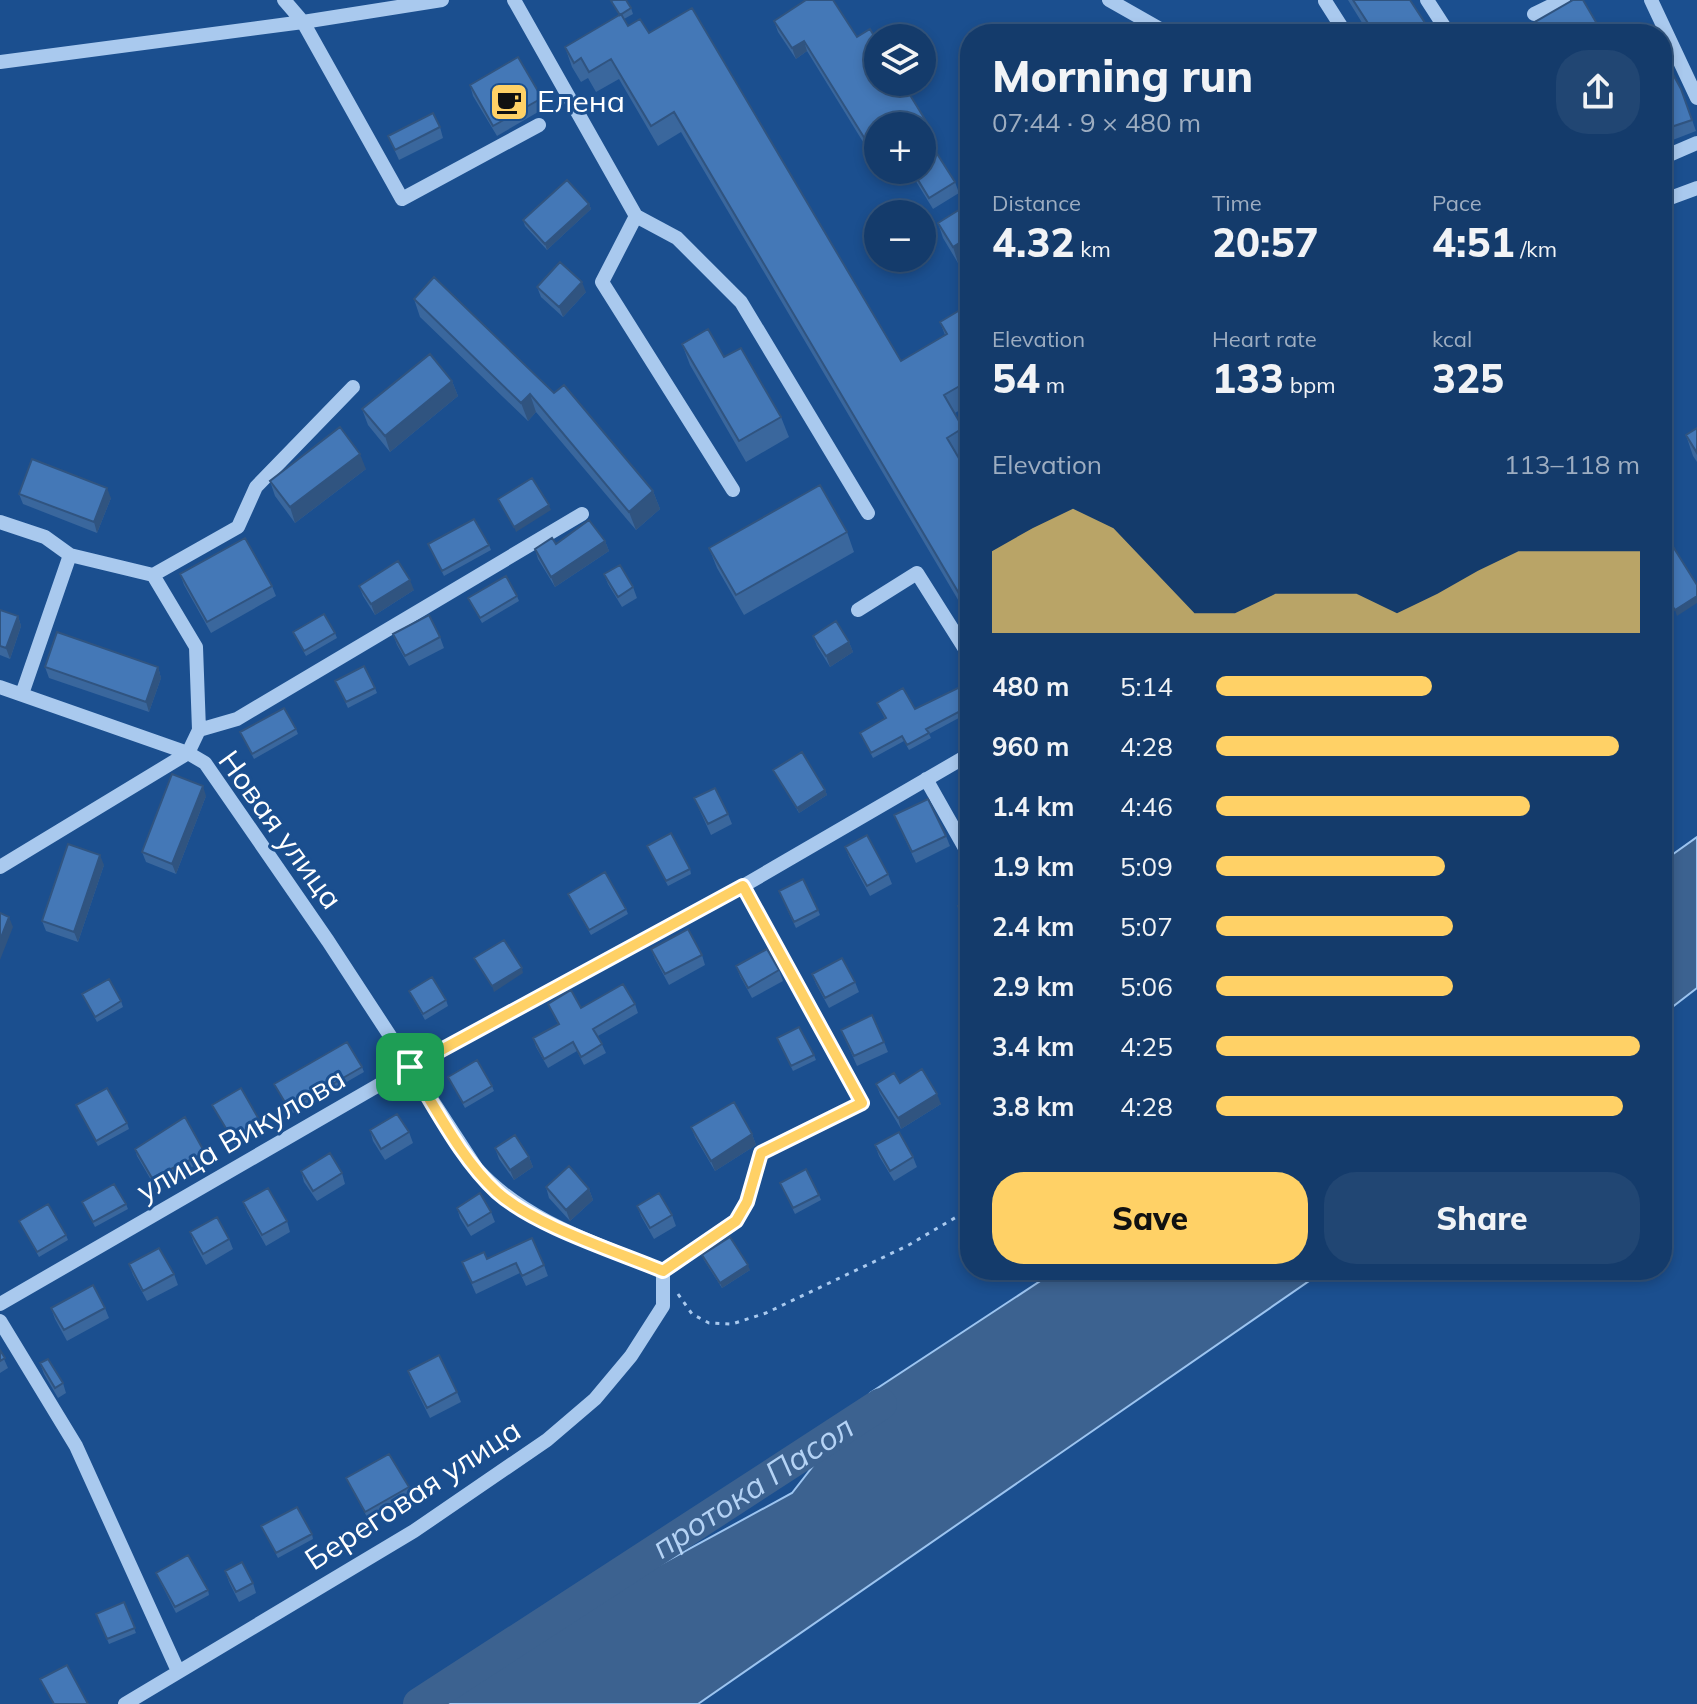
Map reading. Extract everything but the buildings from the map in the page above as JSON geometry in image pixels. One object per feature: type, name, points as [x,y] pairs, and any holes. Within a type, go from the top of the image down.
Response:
[{"type":"street","points":[[284,0],[303,22],[402,199],[539,125]]},
{"type":"street","points":[[0,62],[303,22],[440,0]]},
{"type":"street","points":[[514,0],[636,216],[677,238],[741,302],[868,513]]},
{"type":"street","points":[[1109,0],[1151,24]]},
{"type":"street","points":[[1427,0],[1443,24]]},
{"type":"street","points":[[1534,14],[1563,0]]},
{"type":"street","points":[[1651,0],[1662,24]]},
{"type":"street","points":[[1325,1],[1340,24]]},
{"type":"street","points":[[1672,45],[1697,98]]},
{"type":"street","points":[[1672,154],[1697,143]]},
{"type":"street","points":[[1672,197],[1697,188]]},
{"type":"street","points":[[636,216],[602,282],[733,490]]},
{"type":"street","points":[[0,522],[45,537],[70,555],[153,575],[238,527],[256,487],[353,387]]},
{"type":"street","points":[[199,730],[237,719],[582,514]]},
{"type":"street","points":[[22,694],[70,555]]},
{"type":"street","points":[[858,610],[917,573],[960,641]]},
{"type":"street","points":[[0,867],[188,753],[199,730],[196,647],[153,575]]},
{"type":"street","name":"Новая улица","points":[[0,687],[188,753],[217,777],[477,1169],[498,1193],[580,1237],[663,1271]]},
{"type":"street","name":"улица Викулова","points":[[0,1304],[410,1067],[743,886],[960,760]]},
{"type":"street","points":[[926,779],[960,839]]},
{"type":"street","points":[[663,1271],[736,1221],[747,1202],[761,1153],[862,1103],[743,886]]},
{"type":"street","name":"Береговая улица","points":[[125,1704],[414,1531],[547,1440],[595,1399],[631,1356],[663,1306],[663,1271]]},
{"type":"street","points":[[0,1321],[76,1446],[178,1671]]},
{"type":"path","points":[[663,1271],[692,1314],[709,1323],[732,1324],[766,1313],[907,1246],[960,1215]]},
{"type":"water","points":[[1697,837],[1697,988],[1672,1007],[1672,855]]},
{"type":"water","points":[[1042,1280],[1311,1280],[698,1704],[404,1704],[792,1493],[870,1393]]},
{"type":"waterway","name":"протока Пасол","points":[[419,1704],[881,1404]]},
{"type":"place","name":"Елена","points":[[509,102]]},
{"type":"route","points":[[743,886],[862,1103],[761,1153],[753,1172],[747,1202],[736,1221],[663,1271],[580,1237],[498,1193],[477,1169],[410,1067],[743,886]]}]
